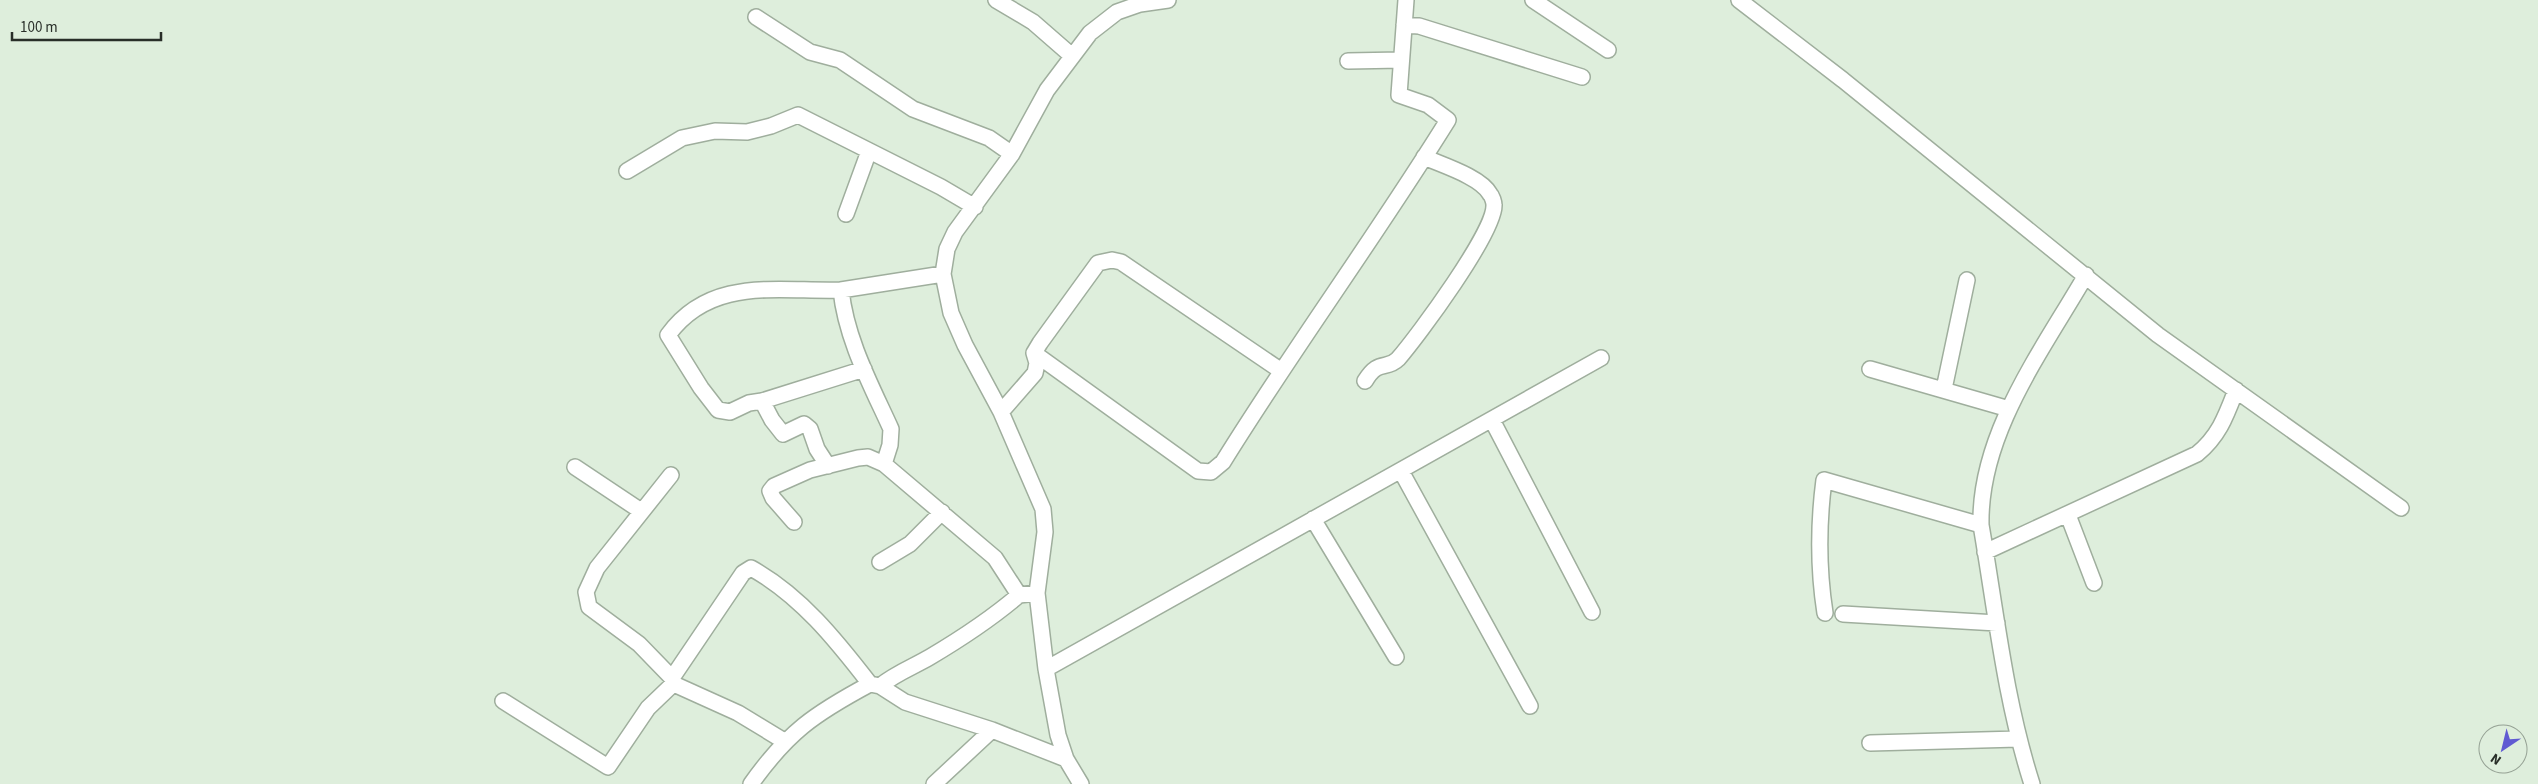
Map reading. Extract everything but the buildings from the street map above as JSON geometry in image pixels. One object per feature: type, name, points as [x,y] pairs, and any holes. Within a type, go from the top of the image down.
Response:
[{"type":"street","points":[[996,0],[1010,6],[1033,22],[1072,56]]},
{"type":"street","points":[[1081,784],[1066,759],[1058,735],[1046,669],[1037,592],[1045,532],[1044,509],[1001,412],[965,345],[951,313],[943,274],[947,249],[955,232],[1012,154],[1047,90],[1090,33],[1118,6],[1168,0]]},
{"type":"street","points":[[1034,354],[1198,471],[1210,472],[1223,462],[1280,370],[1323,312],[1448,120],[1428,105],[1399,95],[1406,0]]},
{"type":"street","points":[[1533,0],[1608,50]]},
{"type":"street","points":[[1739,0],[1843,80],[2086,275],[2158,336],[2402,508]]},
{"type":"street","points":[[756,16],[810,52],[840,60],[913,110],[989,138],[1012,154]]},
{"type":"street","points":[[1404,26],[1419,26],[1582,77]]},
{"type":"street","points":[[1348,61],[1401,60]]},
{"type":"street","points":[[627,171],[682,138],[715,131],[747,132],[771,126],[798,115],[941,187],[975,207]]},
{"type":"street","points":[[846,214],[869,151]]},
{"type":"street","points":[[1365,382],[1372,369],[1396,361],[1456,284],[1491,218],[1494,204],[1490,192],[1477,181],[1424,157]]},
{"type":"street","points":[[1034,354],[1098,263],[1112,260],[1120,262],[1280,370]]},
{"type":"street","points":[[864,369],[762,401],[749,403],[730,412],[718,410],[701,388],[668,335],[682,317],[714,298],[768,288],[840,290],[943,274]]},
{"type":"street","points":[[2032,784],[2018,739],[1981,525],[1980,500],[1995,440],[2009,408],[2086,275]]},
{"type":"street","points":[[1944,389],[1967,280]]},
{"type":"street","points":[[840,290],[849,332],[891,429],[890,445],[884,464]]},
{"type":"street","points":[[1001,412],[1035,373],[1037,363],[1034,354]]},
{"type":"street","points":[[1046,669],[1601,358]]},
{"type":"street","points":[[1870,369],[2009,408]]},
{"type":"street","points":[[1986,552],[2197,454],[2211,442],[2221,428],[2236,390]]},
{"type":"street","points":[[762,401],[772,420],[783,434],[804,424],[810,428],[817,449],[828,466]]},
{"type":"street","points":[[1492,420],[1592,612]]},
{"type":"street","points":[[794,522],[773,498],[770,491],[774,486],[810,470],[868,457],[884,464],[995,558],[1019,594]]},
{"type":"street","points":[[575,467],[641,511]]},
{"type":"street","points":[[1401,471],[1530,706]]},
{"type":"street","points":[[671,475],[656,497],[641,511],[617,546],[597,568],[586,592],[589,607],[639,644],[676,685],[701,698],[738,713],[784,741]]},
{"type":"street","points":[[1825,614],[1819,578],[1818,542],[1824,480],[1981,525]]},
{"type":"street","points":[[880,562],[910,544],[942,512]]},
{"type":"street","points":[[2068,515],[2094,583]]},
{"type":"street","points":[[1313,519],[1396,657]]},
{"type":"street","points":[[503,701],[608,767],[648,708],[672,681],[743,573],[751,568],[762,574],[816,618],[833,635],[875,685],[905,702],[992,730],[1066,759]]},
{"type":"street","points":[[751,784],[784,741],[805,722],[928,658],[988,621],[1019,594],[1037,592]]},
{"type":"street","points":[[1843,614],[1997,623]]},
{"type":"street","points":[[934,784],[992,730]]},
{"type":"street","points":[[1870,743],[2018,739]]}]
